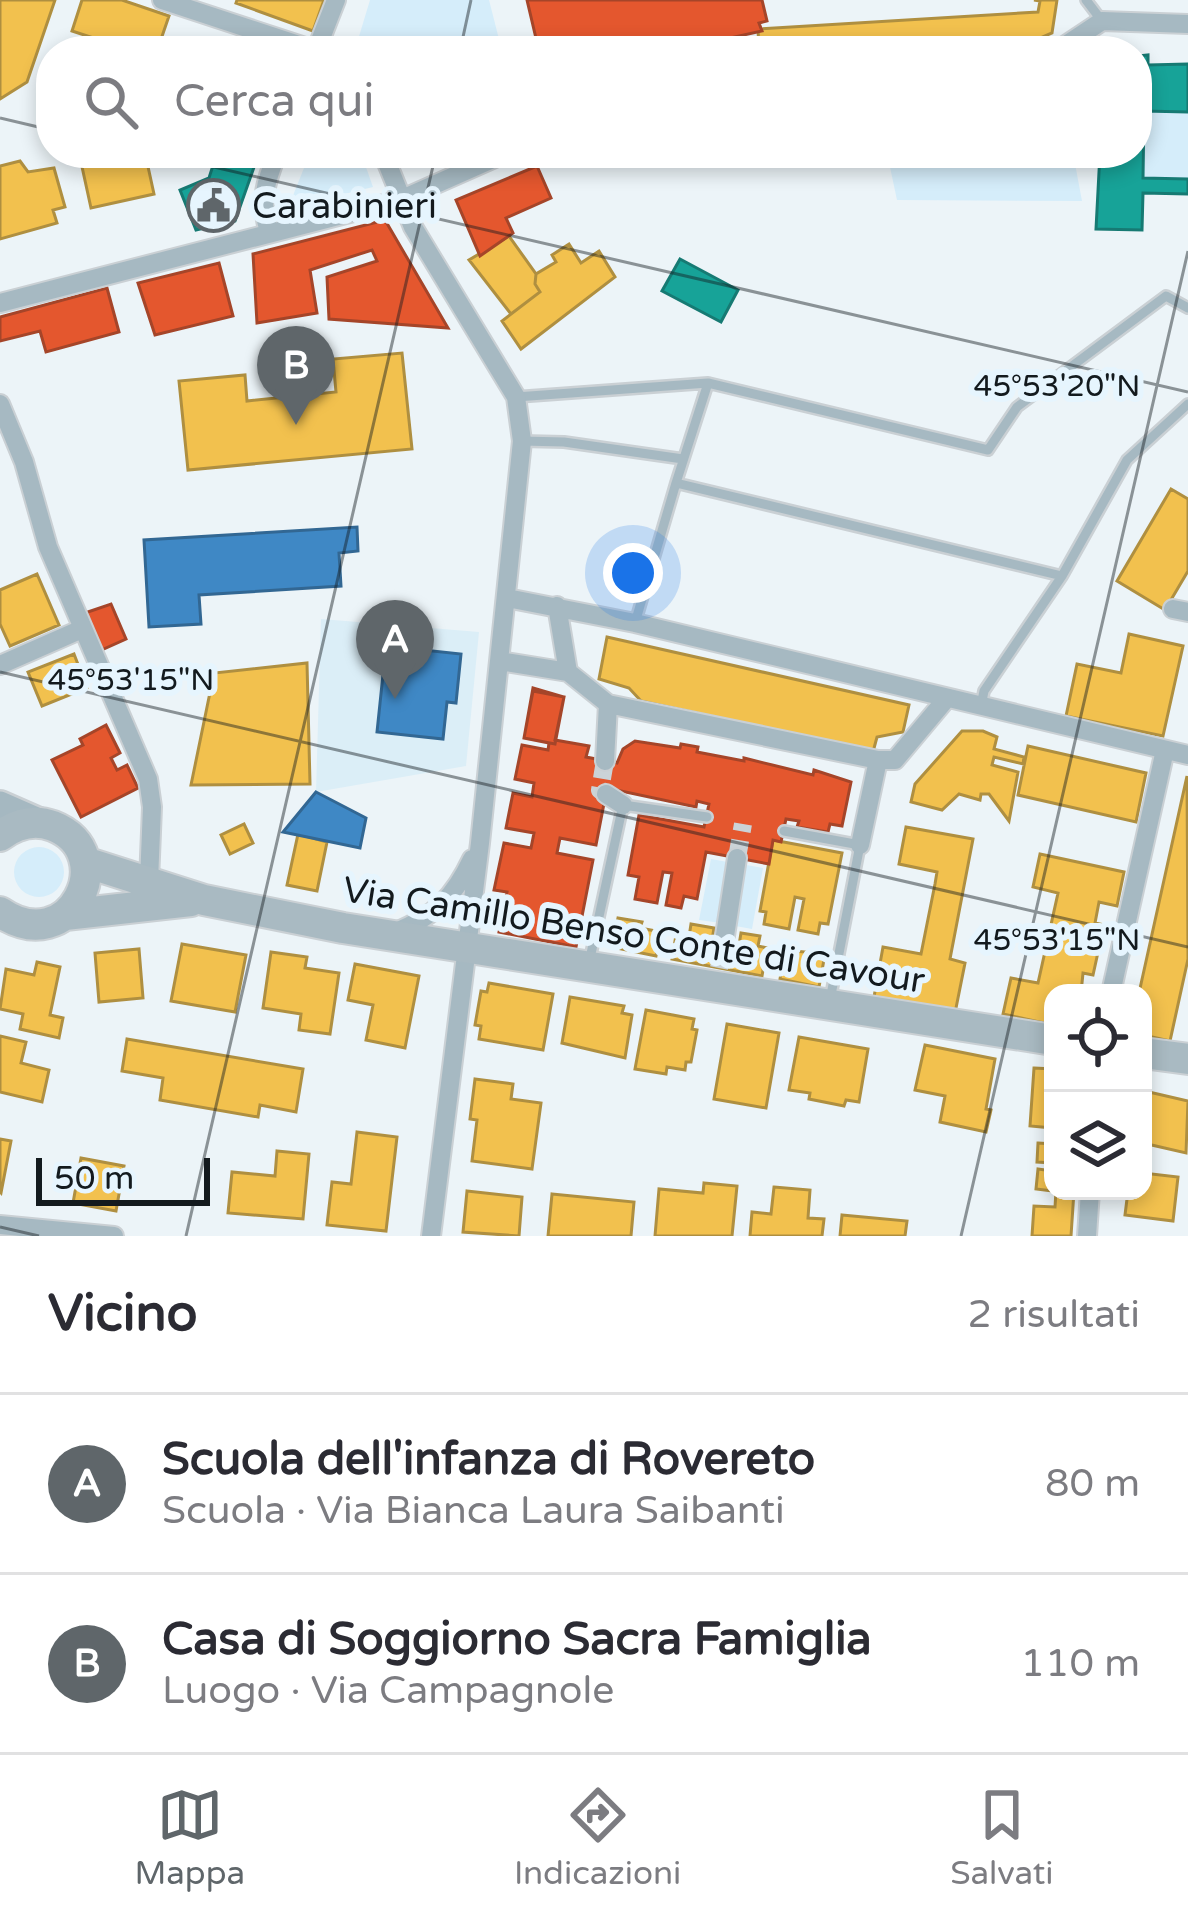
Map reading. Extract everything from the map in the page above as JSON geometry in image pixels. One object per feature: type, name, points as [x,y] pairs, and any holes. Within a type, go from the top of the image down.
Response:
[{"type":"main road","points":[[0,836],[26,823],[41,823]]},
{"type":"main road","name":"Via Camillo Benso Conte di Cavour","points":[[41,823],[69,836],[85,862],[205,900],[588,968],[716,978],[829,1005],[1044,1039]]},
{"type":"main road","points":[[65,915],[83,892],[85,862]]},
{"type":"main road","name":"Via Camillo Benso Conte di Cavour","points":[[5,922],[41,925],[65,915],[205,900]]},
{"type":"main road","points":[[1152,1054],[1188,1059]]},
{"type":"street","points":[[162,0],[271,36]]},
{"type":"street","points":[[322,36],[336,0]]},
{"type":"street","points":[[1080,36],[1102,21],[1188,24]]},
{"type":"street","points":[[269,231],[262,209],[273,168]]},
{"type":"street","points":[[388,168],[400,200],[516,397],[522,441],[480,843],[431,1236]]},
{"type":"street","points":[[0,302],[400,200],[472,168]]},
{"type":"street","points":[[0,404],[25,462],[47,547],[148,779],[152,807],[149,881]]},
{"type":"street","points":[[507,598],[634,623],[1188,755]]},
{"type":"street","points":[[557,606],[568,672]]},
{"type":"street","points":[[0,665],[82,629]]},
{"type":"street","points":[[499,661],[568,672],[608,704],[878,760],[896,760],[947,698]]},
{"type":"street","points":[[605,761],[608,704]]},
{"type":"street","points":[[1113,984],[1166,750]]},
{"type":"street","points":[[860,845],[878,760]]},
{"type":"street","name":"Via Camillo Benso Conte di Cavour","points":[[0,805],[41,823]]},
{"type":"street","points":[[389,935],[444,906],[458,889],[480,843]]},
{"type":"street","points":[[724,942],[737,858]]},
{"type":"street","points":[[1087,1236],[1089,1200]]},
{"type":"street","points":[[0,1225],[113,1236]]},
{"type":"lane","points":[[1086,0],[1102,21]]},
{"type":"lane","points":[[516,397],[708,382],[988,451],[1017,407],[1166,296],[1188,308]]},
{"type":"lane","points":[[634,623],[708,382]]},
{"type":"lane","points":[[981,706],[983,691],[1062,576],[1127,460],[1188,404]]},
{"type":"lane","points":[[522,441],[564,442],[683,459]]},
{"type":"lane","points":[[676,483],[1062,576]]},
{"type":"lane","points":[[588,968],[615,799],[706,817]]},
{"type":"lane","points":[[784,830],[860,845],[829,1005]]},
{"type":"shaded area","points":[[370,0],[489,0],[498,36],[359,36]]},
{"type":"shaded area","points":[[1152,111],[1188,112],[1188,179],[1143,178],[1143,168],[1152,168]]},
{"type":"shaded area","points":[[304,168],[366,168],[373,187],[288,208]]},
{"type":"shaded area","points":[[890,168],[1076,168],[1082,201],[897,200]]},
{"type":"shaded area","points":[[321,619],[479,632],[466,766],[316,792]]},
{"type":"shaded area","points":[[39,847],[57,854],[64,872],[57,890],[39,897],[21,890],[14,872],[21,854]]},
{"type":"shaded area","points":[[711,859],[733,863],[721,923],[699,920]]},
{"type":"shaded area","points":[[741,864],[763,868],[752,929],[730,925]]},
{"type":"building: Abitazioni","points":[[0,0],[55,0],[43,36],[36,36],[36,56],[27,82],[0,99]]},
{"type":"building: Abitazioni","points":[[82,0],[122,0],[169,16],[162,36],[87,36],[72,31]]},
{"type":"building: Abitazioni","points":[[237,0],[324,0],[313,31]]},
{"type":"building: Abitazioni","points":[[1034,0],[1057,0],[1052,33],[1045,36],[758,36],[758,29],[1038,12],[1040,1]]},
{"type":"building: Abitazioni","points":[[20,161],[28,172],[54,168],[65,207],[53,210],[57,223],[0,239],[0,166]]},
{"type":"building: Abitazioni","points":[[82,168],[148,168],[154,194],[91,208]]},
{"type":"building: Abitazioni","points":[[509,236],[536,274],[540,292],[511,314],[469,260]]},
{"type":"building: Abitazioni","points":[[569,244],[581,263],[599,251],[615,277],[521,349],[502,321],[540,292],[536,274],[556,262],[552,255]]},
{"type":"building: Abitazioni","points":[[402,353],[412,449],[188,470],[179,381],[245,375],[247,401],[336,392],[333,359]]},
{"type":"building: Abitazioni","points":[[1171,489],[1188,499],[1188,571],[1165,610],[1117,581]]},
{"type":"building: Abitazioni","points":[[37,574],[59,625],[10,646],[0,624],[0,590]]},
{"type":"building: Abitazioni","points":[[1129,634],[1183,646],[1163,736],[1066,716],[1077,664],[1121,673]]},
{"type":"building: Abitazioni","points":[[607,637],[909,705],[903,732],[877,737],[873,752],[641,701],[629,688],[599,679]]},
{"type":"building: Abitazioni","points":[[74,654],[87,688],[42,706],[28,672]]},
{"type":"building: Abitazioni","points":[[307,663],[310,784],[191,785],[214,673]]},
{"type":"building: Abitazioni","points":[[962,731],[983,731],[997,737],[994,749],[1024,757],[1023,764],[994,757],[992,765],[1018,772],[1009,821],[989,794],[981,794],[980,800],[959,794],[942,810],[911,802],[915,784]]},
{"type":"building: Abitazioni","points":[[1028,746],[1146,773],[1136,822],[1018,795]]},
{"type":"building: Abitazioni","points":[[1187,776],[1188,959],[1170,1041],[1152,1037],[1152,984],[1141,984]]},
{"type":"building: Abitazioni","points":[[244,824],[253,843],[230,854],[221,835]]},
{"type":"building: Abitazioni","points":[[906,827],[973,839],[950,959],[965,963],[955,1013],[874,997],[883,947],[921,954],[935,884],[937,872],[899,864]]},
{"type":"building: Abitazioni","points":[[298,834],[327,842],[317,891],[287,885]]},
{"type":"building: Abitazioni","points":[[773,840],[842,853],[828,924],[820,923],[818,934],[798,930],[804,899],[795,897],[789,929],[764,924],[766,912],[760,911]]},
{"type":"building: Abitazioni","points":[[1040,854],[1124,872],[1117,906],[1099,902],[1095,923],[1104,925],[1093,975],[1083,973],[1082,984],[1044,984],[1044,1023],[1003,1014],[1011,978],[1038,983],[1058,893],[1033,887]]},
{"type":"building: Abitazioni","points":[[618,918],[642,922],[640,928],[661,932],[656,956],[612,947]]},
{"type":"building: Abitazioni","points":[[691,924],[714,928],[712,940],[739,945],[741,933],[760,936],[758,946],[767,948],[762,976],[672,959],[676,935],[689,937]]},
{"type":"building: Abitazioni","points":[[182,944],[246,955],[235,1012],[171,1001]]},
{"type":"building: Abitazioni","points":[[139,949],[143,998],[99,1002],[95,953]]},
{"type":"building: Abitazioni","points":[[785,950],[825,954],[819,987],[780,979]]},
{"type":"building: Abitazioni","points":[[271,952],[307,957],[305,968],[339,973],[330,1034],[299,1030],[301,1014],[263,1008]]},
{"type":"building: Abitazioni","points":[[37,962],[60,967],[50,1015],[63,1018],[59,1038],[20,1029],[23,1014],[0,1009],[6,969],[34,975]]},
{"type":"building: Abitazioni","points":[[355,964],[419,976],[405,1048],[366,1040],[373,1005],[348,1000]]},
{"type":"building: Abitazioni","points":[[489,983],[553,994],[543,1050],[479,1039],[481,1026],[475,1025],[481,991],[487,992]]},
{"type":"building: Abitazioni","points":[[570,997],[624,1006],[622,1013],[632,1015],[625,1058],[562,1043]]},
{"type":"building: Abitazioni","points":[[646,1010],[694,1019],[692,1029],[697,1030],[685,1070],[667,1067],[666,1074],[635,1069]]},
{"type":"building: Abitazioni","points":[[727,1024],[779,1033],[766,1108],[714,1099]]},
{"type":"building: Abitazioni","points":[[0,1036],[26,1042],[21,1063],[49,1070],[42,1102],[0,1092]]},
{"type":"building: Abitazioni","points":[[799,1037],[868,1049],[859,1102],[846,1100],[844,1106],[789,1090]]},
{"type":"building: Abitazioni","points":[[127,1039],[303,1069],[296,1112],[260,1105],[258,1117],[160,1100],[163,1078],[122,1071]]},
{"type":"building: Abitazioni","points":[[925,1045],[995,1059],[986,1132],[940,1122],[945,1096],[915,1090]]},
{"type":"building: Abitazioni","points":[[1034,1068],[1044,1069],[1044,1127],[1030,1126]]},
{"type":"building: Abitazioni","points":[[475,1079],[513,1084],[511,1099],[541,1103],[532,1169],[472,1161]]},
{"type":"building: Abitazioni","points":[[1152,1093],[1188,1101],[1186,1153],[1152,1145]]},
{"type":"building: Abitazioni","points":[[357,1132],[397,1137],[386,1231],[327,1225],[332,1182],[351,1184]]},
{"type":"building: Abitazioni","points":[[0,1139],[11,1141],[1,1193],[0,1192]]},
{"type":"building: Abitazioni","points":[[1038,1143],[1044,1143],[1044,1162],[1037,1162]]},
{"type":"building: Abitazioni","points":[[277,1151],[309,1154],[303,1219],[228,1213],[232,1172],[275,1176]]},
{"type":"building: Abitazioni","points":[[81,1158],[124,1166],[116,1211],[73,1203]]},
{"type":"building: Abitazioni","points":[[1038,1169],[1044,1170],[1044,1190],[1036,1189]]},
{"type":"building: Abitazioni","points":[[1152,1174],[1178,1177],[1173,1221],[1125,1215],[1127,1200],[1152,1200]]},
{"type":"building: Abitazioni","points":[[704,1183],[737,1186],[732,1236],[655,1236],[659,1189],[703,1193]]},
{"type":"building: Abitazioni","points":[[774,1187],[810,1190],[808,1218],[824,1219],[822,1236],[750,1236],[752,1212],[771,1214]]},
{"type":"building: Abitazioni","points":[[467,1191],[522,1197],[519,1236],[463,1232]]},
{"type":"building: Abitazioni","points":[[552,1194],[634,1202],[631,1236],[548,1236]]},
{"type":"building: Abitazioni","points":[[1055,1200],[1073,1200],[1071,1236],[1032,1236],[1034,1206],[1055,1207]]},
{"type":"building: Abitazioni","points":[[842,1215],[907,1221],[905,1236],[840,1236]]},
{"type":"building: Negozi","points":[[527,0],[762,0],[767,21],[759,23],[762,31],[740,36],[535,36]]},
{"type":"building: Negozi","points":[[532,168],[538,168],[551,198],[506,218],[513,233],[480,256],[456,200]]},
{"type":"building: Negozi","points":[[385,220],[448,328],[329,319],[327,277],[377,261],[372,250],[310,270],[317,313],[257,323],[253,254]]},
{"type":"building: Negozi","points":[[219,263],[233,316],[155,335],[138,283]]},
{"type":"building: Negozi","points":[[107,288],[119,332],[46,352],[40,331],[0,341],[0,317]]},
{"type":"building: Negozi","points":[[111,604],[126,639],[97,652],[82,614]]},
{"type":"building: Negozi","points":[[533,688],[564,697],[555,744],[524,738]]},
{"type":"building: Negozi","points":[[533,691],[564,697],[555,740],[589,746],[586,757],[617,763],[623,749],[635,741],[680,748],[681,744],[698,747],[697,752],[813,775],[814,770],[851,782],[842,826],[830,824],[828,832],[797,827],[799,821],[786,819],[781,842],[773,840],[769,864],[706,852],[697,899],[684,896],[681,908],[666,905],[672,873],[663,872],[657,903],[635,899],[639,877],[628,875],[639,815],[704,827],[709,804],[697,801],[696,807],[607,788],[596,845],[560,838],[557,853],[593,860],[576,947],[499,932],[507,892],[494,890],[504,843],[531,848],[534,833],[506,828],[513,793],[532,797],[534,783],[515,779],[522,745],[548,750],[549,743],[524,738]]},
{"type":"building: Negozi","points":[[106,725],[120,753],[111,758],[117,770],[127,765],[138,788],[81,817],[52,760],[83,745],[80,739]]},
{"type":"building: Scuole","points":[[357,527],[358,551],[339,553],[341,586],[199,595],[201,624],[149,627],[144,540]]},
{"type":"building: Scuole","points":[[386,646],[461,654],[456,703],[447,702],[443,739],[377,732]]},
{"type":"building: Scuole","points":[[316,792],[366,818],[360,848],[283,832]]},
{"type":"building: Pubblico","points":[[1188,64],[1188,112],[1152,111],[1152,65]]},
{"type":"building: Pubblico","name":"Carabinieri","points":[[212,168],[254,168],[235,221],[196,230],[180,190],[209,178]]},
{"type":"building: Pubblico","points":[[1099,168],[1143,168],[1143,178],[1188,179],[1188,194],[1143,193],[1142,230],[1096,229]]},
{"type":"building: Pubblico","points":[[680,259],[738,290],[721,322],[662,291]]},
{"type":"tunnel","points":[[605,761],[600,790],[606,794]]},
{"type":"tunnel","points":[[737,858],[743,824]]},
{"type":"tunnel","points":[[719,968],[724,942]]},
{"type":"place","name":"Carabinieri","points":[[213,205]]},
{"type":"place","name":"Casa di Soggiorno Sacra Famiglia","points":[[296,425]]},
{"type":"place","name":"Scuola dell'infanza di Rovereto","points":[[395,699]]}]
